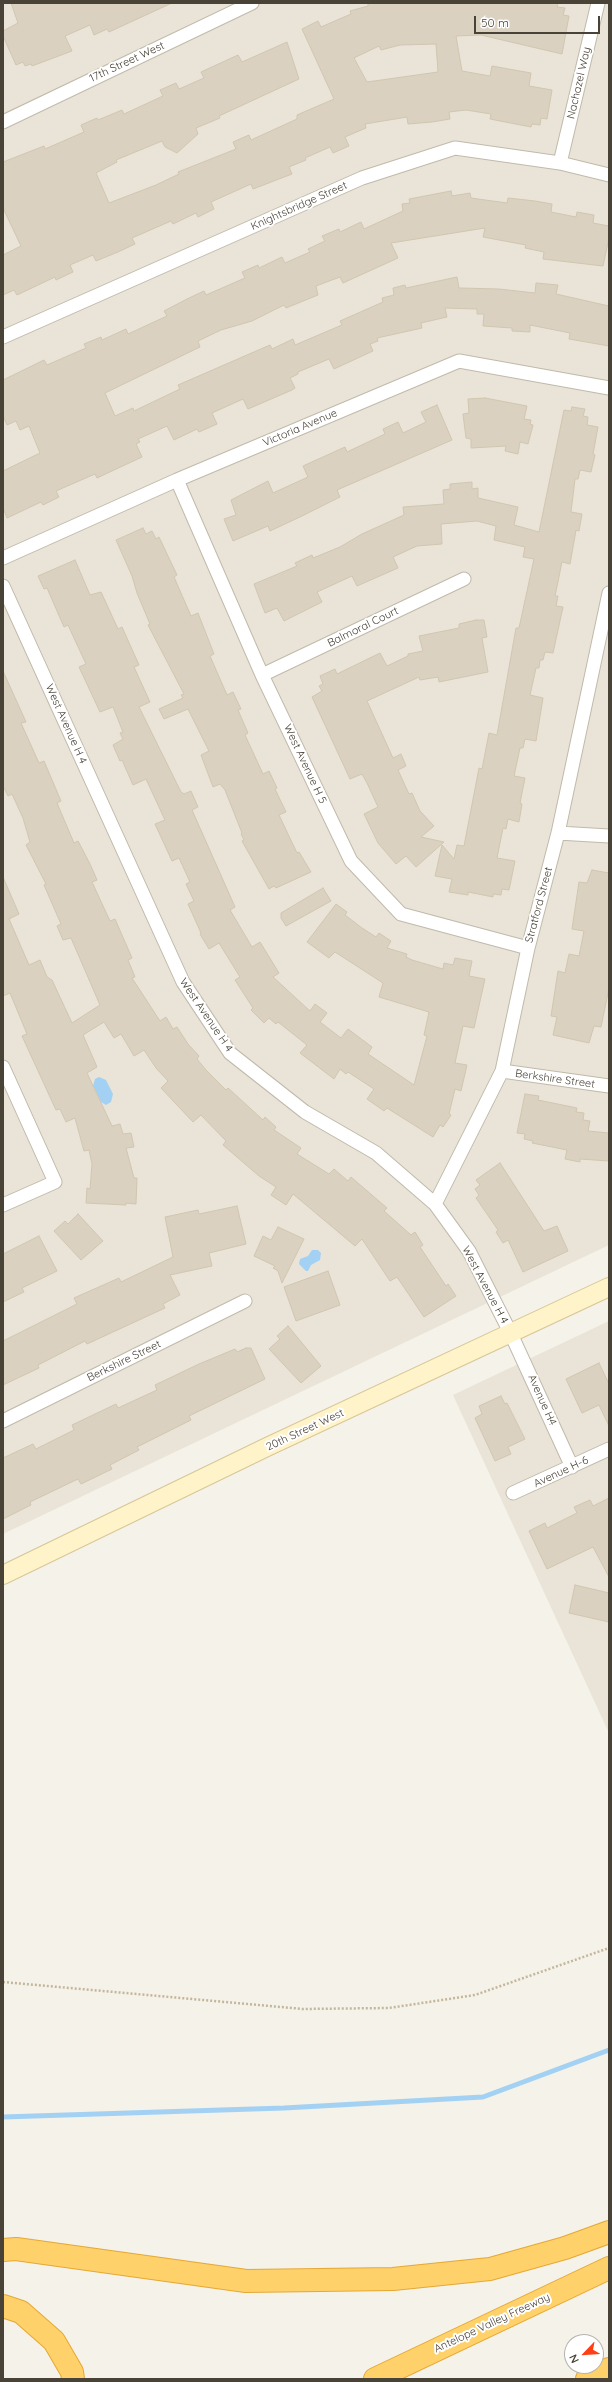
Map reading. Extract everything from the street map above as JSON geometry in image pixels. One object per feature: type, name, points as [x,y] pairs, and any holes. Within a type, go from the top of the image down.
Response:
[{"type":"highway","points":[[3,2250],[16,2249],[246,2281],[393,2279],[490,2269],[565,2248],[609,2232]]},
{"type":"highway","name":"Antelope Valley Freeway","points":[[375,2379],[609,2268]]},
{"type":"highway","points":[[3,2306],[21,2312],[54,2341],[72,2372],[74,2379]]},
{"type":"highway","points":[[587,2379],[609,2369]]},
{"type":"main road","name":"20th Street West","points":[[3,1574],[268,1447],[512,1334],[609,1287]]},
{"type":"street","name":"17th Street West","points":[[5,116],[252,3]]},
{"type":"street","name":"Nachazel Way","points":[[560,162],[598,3]]},
{"type":"street","name":"Knightsbridge Street","points":[[3,337],[362,178],[455,148],[560,162],[609,175]]},
{"type":"street","name":"Victoria Avenue","points":[[3,558],[177,480],[459,361],[609,388]]},
{"type":"street","name":"West Avenue H 5","points":[[177,480],[262,675],[351,861],[401,914],[528,948]]},
{"type":"street","name":"Balmoral Court","points":[[262,675],[464,579]]},
{"type":"street","name":"West Avenue H 4","points":[[3,586],[183,982],[230,1053],[305,1112],[376,1153],[435,1204],[469,1251],[512,1334]]},
{"type":"street","name":"Stratford Street","points":[[435,1204],[502,1071],[528,948],[558,833],[606,627],[609,593]]},
{"type":"street","points":[[558,833],[609,836]]},
{"type":"street","points":[[3,1067],[55,1182],[3,1205]]},
{"type":"street","name":"Berkshire Street","points":[[502,1071],[609,1086]]},
{"type":"street","name":"Berkshire Street","points":[[3,1421],[245,1301]]},
{"type":"street","name":"Avenue H4","points":[[512,1334],[572,1467]]},
{"type":"street","name":"Avenue H-6","points":[[513,1494],[609,1449]]},
{"type":"path","points":[[3,1982],[303,2009],[389,2008],[475,1995],[609,1948]]},
{"type":"shaded area","points":[[3,3],[609,3],[609,1245],[3,1534]]},
{"type":"shaded area","points":[[609,1321],[609,1733],[453,1395]]},
{"type":"water","points":[[99,1077],[106,1080],[113,1094],[111,1102],[106,1105],[101,1102],[93,1086],[95,1079]]},
{"type":"water","points":[[312,1250],[318,1250],[321,1253],[320,1260],[311,1265],[308,1271],[306,1271],[299,1264],[300,1259],[308,1256]]},
{"type":"building","points":[[11,3],[172,3],[109,32],[107,29],[94,35],[90,25],[65,36],[72,51],[32,66],[31,64],[25,66],[23,62],[16,65],[3,36],[3,31],[18,23]]},
{"type":"building","points":[[368,3],[558,3],[557,7],[565,8],[563,15],[569,16],[562,54],[481,35],[456,36],[462,71],[490,76],[492,66],[531,73],[529,86],[552,90],[547,119],[541,118],[540,125],[532,124],[531,127],[490,119],[491,114],[466,110],[449,112],[450,119],[432,122],[408,124],[407,117],[365,124],[366,128],[345,137],[349,146],[333,153],[330,147],[305,158],[306,160],[289,167],[292,174],[253,189],[251,184],[211,202],[214,209],[198,217],[196,213],[173,224],[171,221],[132,238],[135,244],[118,252],[96,261],[93,255],[70,265],[73,272],[56,280],[55,277],[17,295],[14,290],[3,295],[3,255],[21,246],[3,208],[3,162],[44,146],[45,149],[84,132],[81,125],[97,118],[98,120],[122,110],[124,114],[163,96],[160,90],[176,83],[179,89],[204,78],[201,72],[238,55],[242,62],[287,42],[299,79],[219,116],[220,118],[196,128],[198,134],[177,153],[165,147],[162,141],[116,160],[117,162],[96,173],[109,203],[156,185],[179,174],[178,172],[236,149],[233,142],[249,135],[251,140],[297,119],[297,115],[334,99],[302,29],[318,21],[321,27],[351,14],[350,11],[368,6]],"holes":[[[436,44],[438,72],[367,82],[354,58],[379,46],[381,50],[400,45]]]},
{"type":"building","points":[[451,191],[452,196],[470,193],[471,198],[507,203],[508,198],[552,204],[551,212],[576,217],[577,212],[594,215],[593,223],[609,226],[609,238],[603,266],[543,259],[544,252],[525,248],[526,245],[483,237],[485,228],[391,243],[398,258],[343,283],[340,277],[316,286],[318,295],[286,308],[284,305],[252,321],[221,330],[198,341],[200,347],[105,393],[115,416],[133,408],[134,411],[180,389],[178,385],[270,345],[272,349],[293,339],[295,345],[342,325],[340,321],[383,302],[382,298],[394,295],[393,288],[405,285],[406,288],[457,277],[459,288],[499,289],[535,293],[536,283],[558,285],[556,294],[609,306],[609,346],[569,339],[570,333],[530,325],[530,332],[512,331],[512,328],[483,326],[484,314],[477,314],[477,309],[445,308],[447,317],[421,323],[422,328],[377,338],[378,341],[370,344],[373,351],[334,369],[329,359],[298,372],[298,374],[290,378],[295,388],[292,390],[248,409],[243,399],[212,413],[217,424],[199,432],[197,429],[174,440],[167,426],[138,439],[140,442],[136,444],[142,457],[97,478],[95,474],[56,491],[59,497],[43,505],[41,502],[7,518],[3,508],[3,471],[40,453],[29,426],[20,430],[16,421],[7,425],[3,416],[3,380],[44,360],[47,365],[86,348],[84,344],[101,337],[102,340],[126,329],[128,334],[167,316],[164,311],[187,299],[204,291],[206,295],[245,278],[242,272],[258,265],[259,268],[282,257],[285,263],[310,252],[308,249],[325,241],[322,236],[339,229],[340,232],[361,222],[364,229],[403,211],[402,204],[410,203],[409,199]]},
{"type":"building","points":[[485,398],[527,406],[524,419],[531,420],[530,424],[533,425],[528,444],[520,442],[518,454],[505,451],[506,446],[471,448],[471,439],[466,438],[463,414],[469,413],[468,399]]},
{"type":"building","points":[[437,405],[452,440],[337,490],[340,497],[270,531],[268,526],[233,541],[224,519],[236,515],[231,500],[268,481],[273,493],[308,477],[303,466],[345,447],[347,452],[385,434],[383,429],[398,422],[403,433],[426,422],[421,412]]},
{"type":"building","points":[[572,407],[585,409],[583,416],[588,417],[587,425],[598,427],[593,454],[595,455],[591,472],[580,470],[578,479],[575,479],[571,512],[582,514],[579,531],[576,530],[570,564],[562,562],[555,596],[558,596],[556,606],[563,607],[553,653],[545,652],[543,660],[540,660],[539,668],[536,668],[530,695],[543,698],[536,741],[525,739],[523,748],[520,748],[514,776],[525,778],[520,803],[522,804],[519,822],[508,819],[506,829],[503,828],[497,858],[515,861],[509,890],[502,889],[501,895],[493,894],[493,897],[468,892],[468,895],[449,892],[452,879],[435,876],[442,845],[454,859],[457,845],[464,846],[479,768],[482,769],[489,733],[497,735],[516,628],[519,628],[534,559],[523,557],[525,547],[494,540],[496,526],[477,521],[441,524],[442,544],[417,546],[393,557],[398,568],[357,586],[352,576],[317,592],[322,602],[284,621],[277,608],[265,613],[254,584],[297,566],[295,563],[312,555],[313,558],[340,547],[362,534],[404,515],[403,507],[444,504],[443,490],[450,489],[450,484],[472,482],[472,489],[478,488],[478,498],[518,507],[514,525],[539,532],[564,410],[571,411]]},
{"type":"building","points":[[143,528],[146,534],[152,531],[156,539],[159,537],[177,575],[174,577],[191,616],[198,613],[214,654],[210,656],[227,695],[233,692],[241,709],[238,710],[248,733],[245,735],[263,774],[269,771],[277,788],[275,789],[286,812],[279,815],[297,853],[299,852],[311,872],[276,888],[274,886],[269,889],[242,841],[244,840],[241,834],[242,833],[225,790],[220,784],[213,787],[201,755],[209,751],[188,709],[164,719],[159,709],[183,698],[181,695],[184,694],[148,625],[150,624],[137,593],[132,576],[116,540]]},
{"type":"building","points":[[75,560],[90,595],[101,592],[118,629],[122,627],[139,665],[134,667],[150,702],[139,707],[181,792],[184,794],[191,791],[198,807],[192,810],[235,907],[230,910],[252,947],[260,942],[279,973],[273,977],[310,1011],[315,1004],[327,1013],[320,1022],[341,1038],[348,1029],[372,1047],[368,1054],[414,1085],[427,1036],[424,1035],[429,1012],[379,997],[383,983],[335,952],[329,958],[307,942],[336,904],[347,912],[345,915],[362,928],[376,937],[379,933],[391,941],[387,948],[407,954],[406,957],[412,960],[443,969],[444,963],[453,965],[455,958],[472,961],[469,976],[485,979],[474,1028],[463,1026],[455,1063],[467,1065],[461,1091],[455,1089],[449,1114],[451,1115],[443,1127],[440,1125],[433,1137],[387,1108],[384,1111],[367,1099],[374,1089],[348,1072],[346,1074],[340,1069],[334,1079],[300,1053],[307,1045],[278,1022],[276,1024],[269,1018],[264,1023],[251,1010],[253,1008],[235,980],[240,977],[219,943],[209,949],[200,934],[201,933],[188,904],[194,901],[186,884],[190,882],[179,858],[172,861],[155,824],[165,820],[146,779],[133,785],[122,760],[120,761],[113,745],[123,739],[120,733],[123,732],[113,707],[100,712],[79,667],[86,664],[68,625],[64,627],[47,588],[44,589],[38,576]]},
{"type":"building","points":[[476,620],[484,620],[487,637],[482,638],[488,672],[439,682],[438,677],[420,680],[419,677],[367,701],[393,758],[401,754],[406,766],[398,770],[409,794],[412,793],[420,811],[434,826],[421,837],[444,842],[416,867],[406,856],[396,864],[378,843],[364,814],[378,807],[367,783],[362,774],[350,779],[312,697],[322,691],[319,686],[323,684],[320,676],[335,669],[337,674],[380,653],[387,666],[408,656],[408,654],[423,651],[419,636],[459,628],[459,624]]},
{"type":"building","points":[[3,671],[26,722],[21,723],[39,763],[44,761],[61,801],[57,803],[74,843],[78,841],[90,864],[97,880],[92,882],[110,921],[115,919],[132,958],[128,960],[135,977],[132,978],[160,1021],[166,1017],[173,1029],[177,1027],[188,1044],[199,1056],[197,1059],[206,1070],[226,1090],[228,1088],[263,1120],[265,1117],[276,1127],[274,1130],[301,1148],[297,1154],[329,1174],[334,1169],[348,1181],[351,1177],[387,1208],[384,1211],[411,1235],[415,1232],[423,1245],[420,1247],[446,1286],[448,1284],[456,1296],[424,1317],[397,1277],[390,1281],[362,1239],[355,1246],[293,1194],[286,1205],[271,1195],[276,1187],[259,1176],[223,1145],[226,1141],[201,1115],[193,1122],[161,1088],[168,1081],[156,1068],[144,1050],[134,1056],[121,1034],[114,1038],[104,1022],[83,1035],[97,1067],[87,1073],[112,1126],[120,1124],[123,1134],[131,1133],[134,1147],[126,1148],[134,1178],[137,1178],[136,1204],[86,1203],[87,1188],[90,1189],[92,1164],[89,1150],[84,1151],[75,1118],[66,1122],[60,1109],[56,1110],[22,1036],[27,1034],[10,993],[3,996],[3,877],[19,914],[9,919],[29,965],[40,960],[47,977],[52,980],[72,1023],[100,1005],[71,938],[63,940],[57,926],[61,924],[44,885],[46,884],[26,845],[30,842],[23,818],[12,794],[8,796],[3,786]]},
{"type":"building","points":[[592,870],[609,873],[609,988],[601,1027],[594,1026],[589,1043],[553,1035],[557,1017],[551,1016],[558,971],[565,973],[569,954],[579,956],[584,931],[572,929],[579,882],[587,883]]},
{"type":"building","points":[[323,888],[331,901],[286,926],[281,918],[281,913]]},
{"type":"building","points":[[525,1094],[539,1096],[538,1100],[577,1108],[576,1112],[584,1113],[583,1120],[590,1121],[588,1131],[609,1133],[609,1161],[580,1159],[580,1162],[565,1159],[567,1150],[532,1143],[533,1141],[524,1139],[525,1134],[517,1133]]},
{"type":"building","points":[[500,1163],[544,1231],[557,1226],[568,1251],[523,1272],[508,1240],[503,1243],[496,1232],[498,1230],[476,1198],[479,1195],[475,1189],[480,1185],[476,1180]]},
{"type":"building","points":[[237,1206],[246,1244],[209,1253],[212,1266],[170,1275],[180,1295],[163,1304],[165,1308],[87,1344],[85,1341],[38,1365],[39,1368],[3,1385],[3,1341],[77,1304],[74,1298],[119,1278],[121,1282],[173,1257],[165,1217],[198,1210],[199,1214]]},
{"type":"building","points":[[78,1214],[103,1241],[81,1260],[54,1231],[65,1221],[68,1224]]},
{"type":"building","points":[[278,1227],[304,1239],[282,1283],[278,1271],[273,1268],[275,1266],[254,1256],[263,1236],[271,1240]]},
{"type":"building","points":[[39,1236],[57,1271],[22,1288],[24,1292],[3,1302],[3,1254]]},
{"type":"building","points":[[328,1271],[340,1305],[296,1321],[284,1287]]},
{"type":"building","points":[[288,1326],[321,1366],[301,1383],[269,1349],[280,1339],[277,1336]]},
{"type":"building","points":[[246,1348],[251,1348],[265,1379],[189,1416],[191,1420],[137,1447],[139,1450],[110,1465],[112,1469],[81,1484],[78,1479],[30,1502],[31,1505],[3,1519],[3,1458],[33,1444],[36,1449],[74,1430],[72,1425],[116,1404],[118,1408],[157,1390],[155,1385],[235,1349],[237,1352]]},
{"type":"building","points":[[599,1363],[609,1384],[609,1426],[599,1405],[582,1413],[566,1379]]},
{"type":"building","points":[[501,1396],[505,1404],[507,1403],[525,1439],[508,1447],[511,1454],[495,1461],[475,1418],[482,1414],[479,1406]]},
{"type":"building","points":[[609,1498],[609,1577],[593,1547],[547,1569],[529,1531],[545,1523],[547,1528],[577,1513],[574,1507],[590,1500],[593,1506]]},
{"type":"building","points":[[575,1585],[609,1593],[609,1622],[569,1613]]},
{"type":"waterway","points":[[3,2117],[284,2108],[483,2097],[609,2050]]}]
